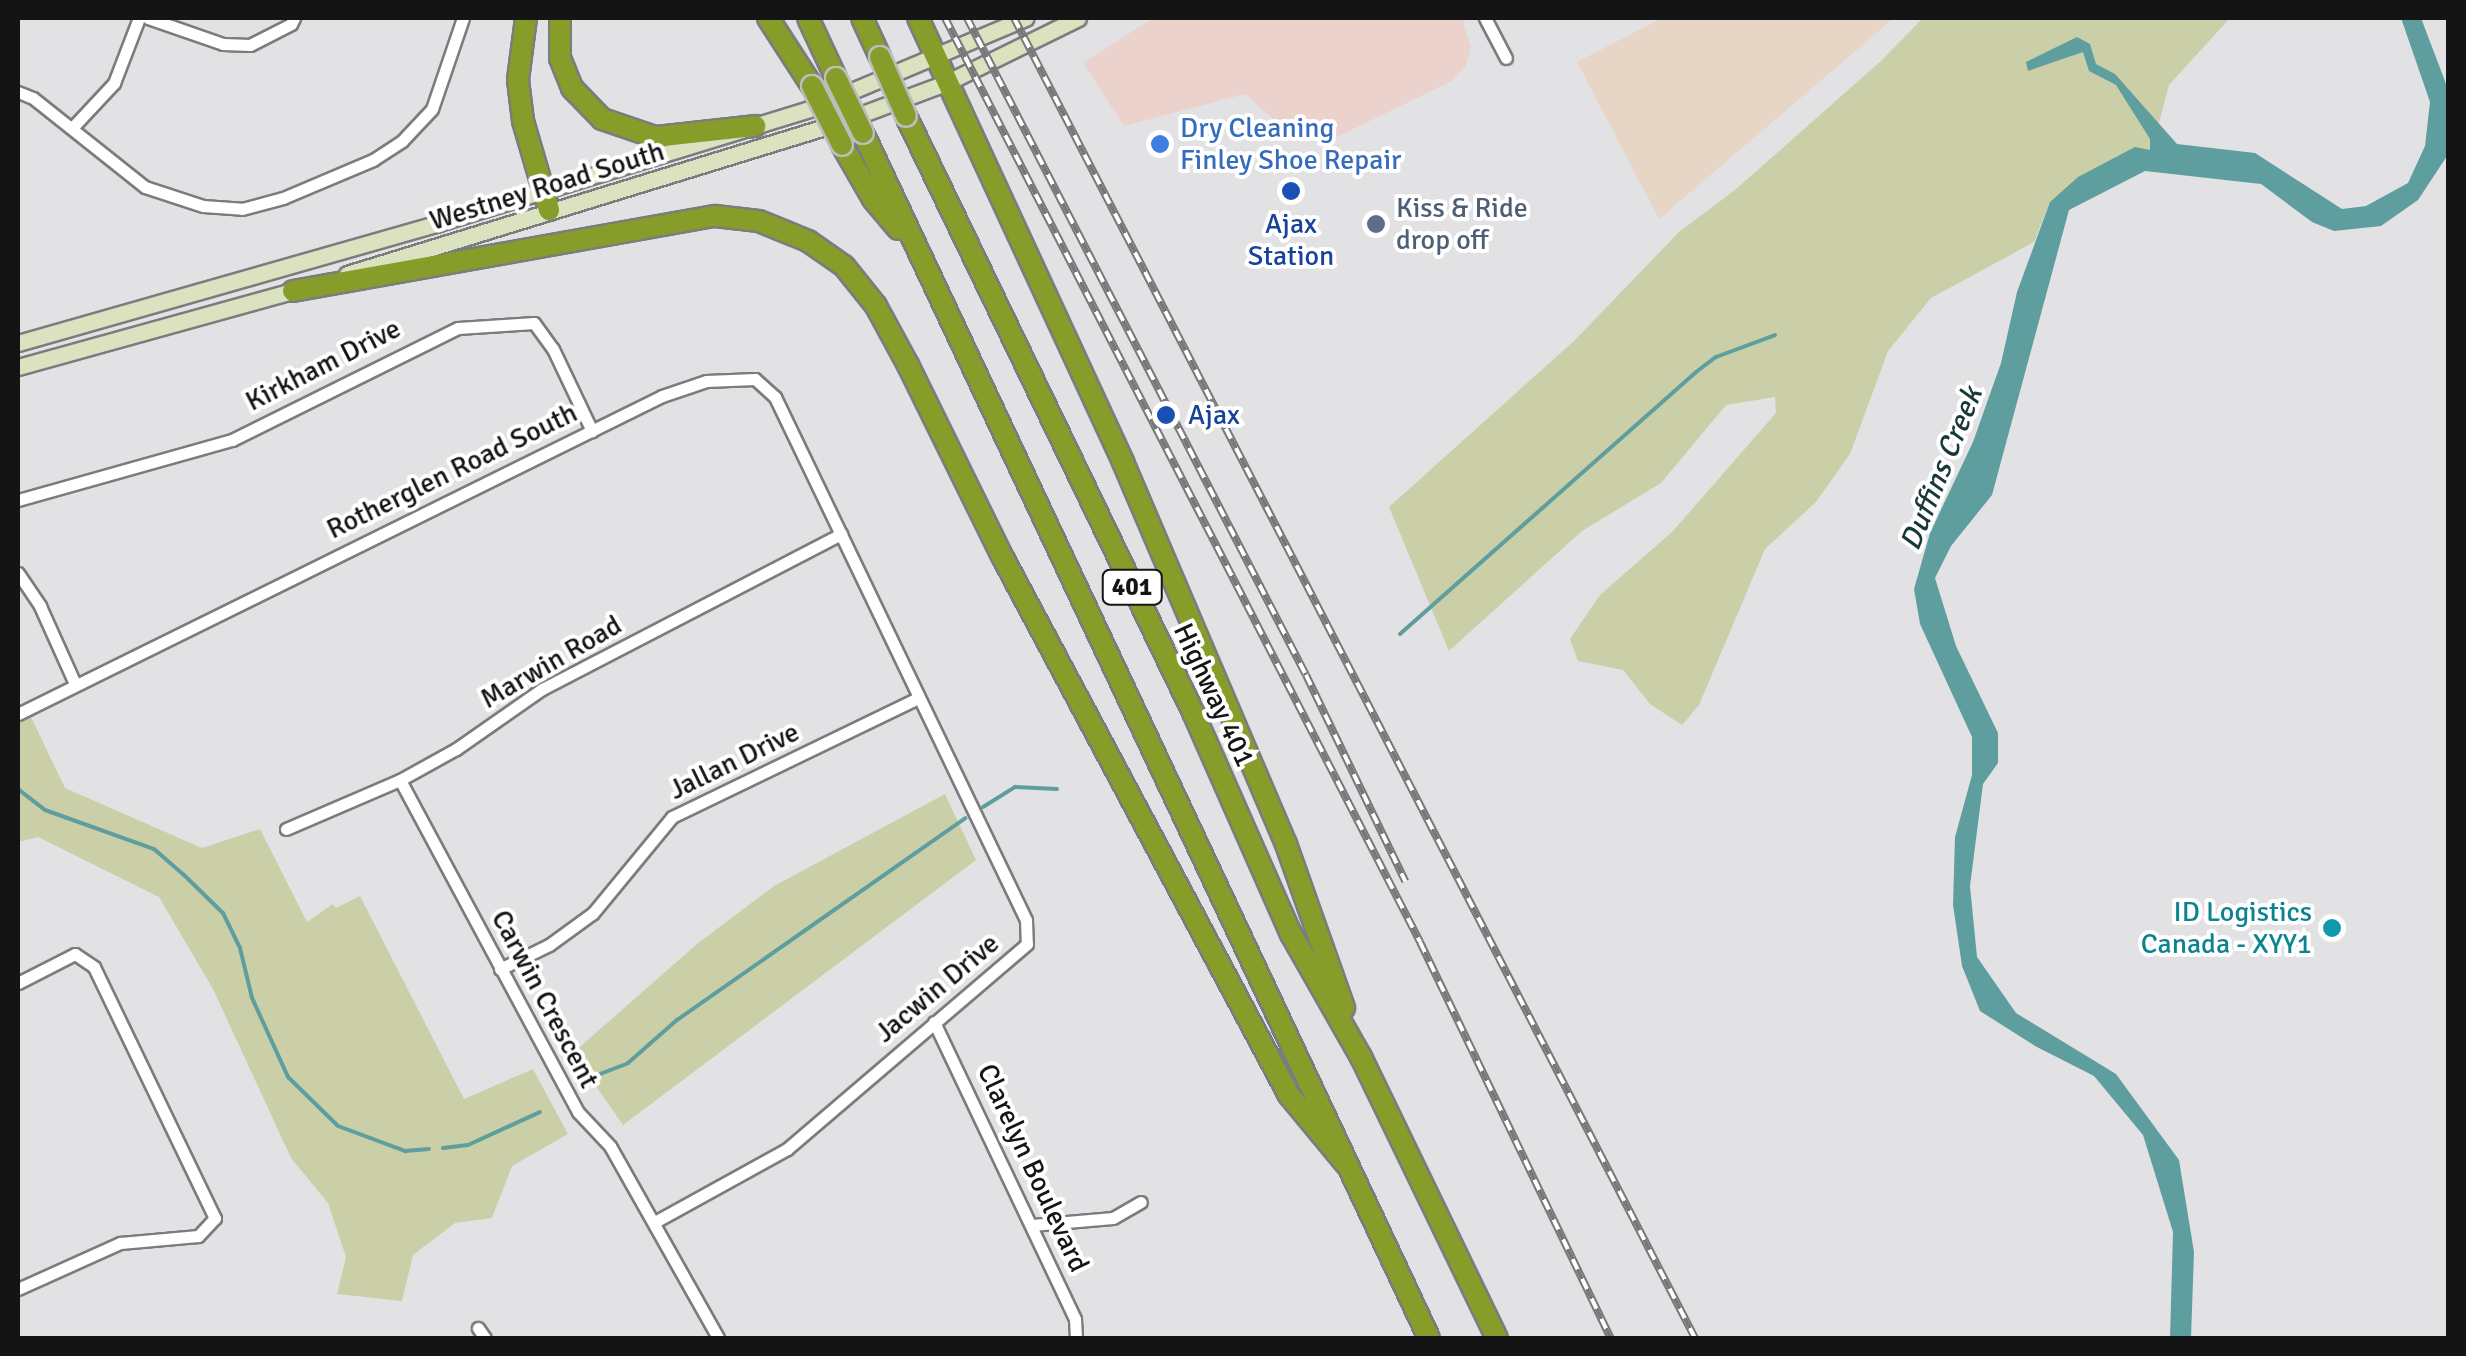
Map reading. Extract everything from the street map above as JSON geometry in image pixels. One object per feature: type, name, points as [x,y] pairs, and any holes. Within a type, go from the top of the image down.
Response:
[{"type":"highway","points":[[526,18],[518,80],[524,121],[546,200]]},
{"type":"highway","points":[[560,18],[560,58],[572,88],[602,120],[655,137],[755,126]]},
{"type":"highway","points":[[768,18],[812,86],[873,199],[915,250]]},
{"type":"highway","name":"401","points":[[808,18],[1429,1338]]},
{"type":"highway","name":"Highway 401","points":[[862,18],[1192,712],[1291,934],[1361,1057],[1497,1338]]},
{"type":"highway","points":[[918,18],[1123,462],[1286,844],[1361,1057]]},
{"type":"highway","points":[[293,290],[715,216],[760,221],[808,241],[844,266],[876,306],[908,365],[1002,556],[1289,1095],[1346,1164]]},
{"type":"main road","name":"Westney Road South","points":[[18,367],[293,290],[809,110],[1026,18]]},
{"type":"main road","name":"Westney Road South","points":[[18,343],[806,134],[948,82],[1078,18]]},
{"type":"street","points":[[72,128],[114,83],[140,18]]},
{"type":"street","points":[[148,18],[223,44],[250,45],[291,24],[294,18]]},
{"type":"street","points":[[18,92],[72,128],[145,187],[203,206],[242,209],[283,198],[372,160],[402,141],[432,109],[463,18]]},
{"type":"street","points":[[1485,18],[1506,58]]},
{"type":"street","name":"Kirkham Drive","points":[[18,500],[232,440],[458,328],[534,323],[553,348],[592,431]]},
{"type":"street","name":"Rotherglen Road South","points":[[18,714],[662,396],[706,381],[755,379],[775,397],[840,534]]},
{"type":"street","name":"Jacwin Drive","points":[[655,1222],[786,1149],[1027,944],[1026,920],[840,534]]},
{"type":"street","name":"Marwin Road","points":[[286,830],[400,780],[456,749],[542,690],[840,534]]},
{"type":"street","points":[[18,573],[40,606],[76,684]]},
{"type":"street","name":"Jallan Drive","points":[[500,969],[548,945],[593,913],[672,817],[918,698]]},
{"type":"street","name":"Carwin Crescent","points":[[400,780],[578,1112],[610,1146],[718,1338]]},
{"type":"street","points":[[18,983],[75,954],[94,967],[215,1218],[198,1236],[120,1243],[18,1289]]},
{"type":"street","name":"Clarelyn Boulevard","points":[[934,1022],[1032,1224],[1074,1318],[1076,1338]]},
{"type":"street","points":[[1032,1224],[1113,1218],[1142,1202]]},
{"type":"shaded area","points":[[1153,18],[1462,18],[1471,47],[1466,66],[1452,81],[1339,136],[1315,138],[1286,131],[1245,94],[1124,126],[1083,63]]},
{"type":"shaded area","points":[[1662,18],[1894,18],[1659,219],[1577,62]]},
{"type":"green space","points":[[1923,18],[2230,18],[2169,85],[2151,153],[2050,202],[2034,242],[1931,298],[1888,351],[1850,454],[1816,502],[1765,549],[1699,705],[1682,725],[1650,704],[1623,670],[1578,661],[1570,639],[1600,595],[1673,531],[1776,413],[1775,397],[1726,405],[1661,483],[1582,531],[1449,651],[1389,507],[1574,341],[1679,232],[1735,190],[1882,60]]},
{"type":"green space","points":[[30,715],[65,788],[202,848],[260,829],[307,922],[333,904],[336,908],[360,896],[464,1099],[533,1069],[568,1134],[512,1166],[492,1218],[455,1223],[413,1255],[402,1301],[337,1294],[346,1257],[328,1203],[291,1158],[213,989],[159,897],[38,837],[18,842],[18,722]]},
{"type":"green space","points":[[945,794],[976,860],[623,1125],[573,1053],[697,944],[774,886]]},
{"type":"water","name":"Duffins Creek","points":[[2401,18],[2421,18],[2448,89],[2447,156],[2418,200],[2381,226],[2334,231],[2312,222],[2261,184],[2145,171],[2069,210],[1992,495],[1951,546],[1935,578],[1956,646],[1998,733],[1998,763],[1983,784],[1970,886],[1977,957],[2016,1013],[2116,1074],[2179,1160],[2194,1252],[2191,1338],[2170,1338],[2173,1232],[2143,1135],[2094,1076],[2035,1046],[1980,1011],[1962,966],[1953,905],[1955,837],[1972,775],[1972,737],[1920,624],[1914,589],[1930,533],[1973,442],[2001,363],[2017,292],[2050,202],[2078,177],[2135,147],[2150,150],[2150,139],[2116,85],[2089,71],[2083,52],[2028,71],[2026,62],[2077,37],[2090,44],[2096,64],[2115,74],[2177,144],[2255,153],[2342,209],[2366,206],[2408,183],[2425,146],[2430,102]]},
{"type":"waterway","points":[[1400,634],[1696,372],[1716,357],[1775,335]]},
{"type":"waterway","points":[[983,807],[1015,787],[1057,789]]},
{"type":"waterway","points":[[18,789],[45,810],[154,849],[184,875],[223,913],[240,948],[252,998],[288,1077],[338,1126],[405,1151],[429,1149]]},
{"type":"waterway","points":[[600,1074],[628,1063],[677,1020],[965,818]]},
{"type":"waterway","points":[[443,1148],[468,1145],[540,1112]]},
{"type":"railway","points":[[945,18],[1420,942],[1611,1338]]},
{"type":"railway","points":[[967,18],[1306,675],[1405,881]]},
{"type":"railway","points":[[1014,18],[1695,1338]]},
{"type":"place","name":"Dry Cleaning Finley Shoe Repair","points":[[1160,144]]},
{"type":"place","name":"Ajax Station","points":[[1291,191]]},
{"type":"place","name":"Kiss & Ride drop off","points":[[1376,224]]},
{"type":"place","name":"Ajax","points":[[1166,415]]},
{"type":"place","name":"ID Logistics Canada - XYY1","points":[[2332,928]]}]
